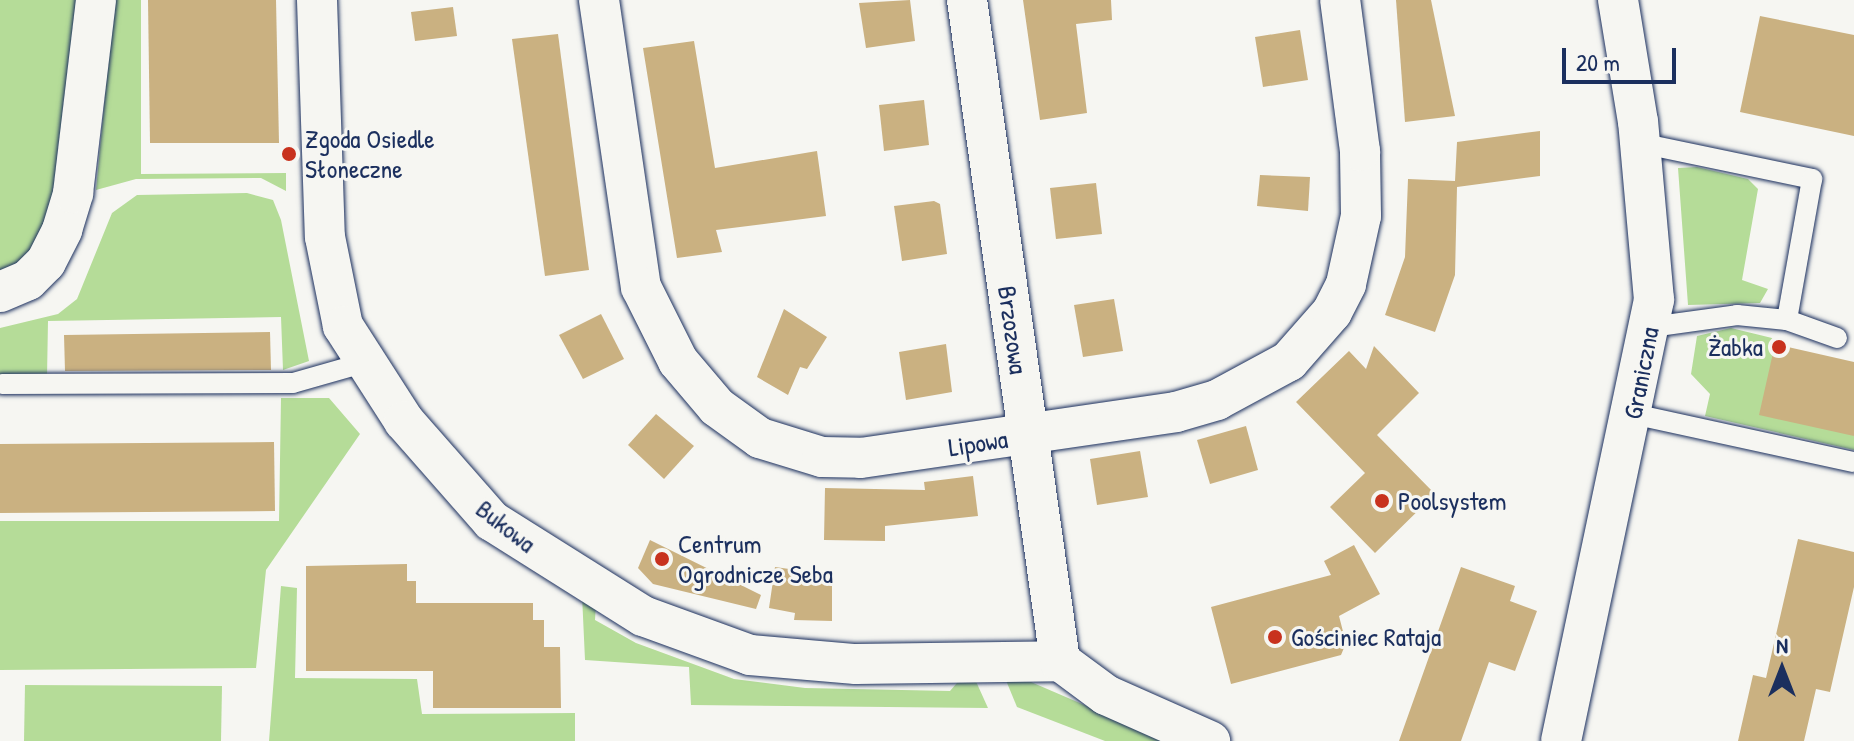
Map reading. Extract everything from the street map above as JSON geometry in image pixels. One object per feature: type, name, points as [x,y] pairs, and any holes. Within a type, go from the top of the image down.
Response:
[{"type":"street","points":[[0,292],[28,280],[46,262],[62,230],[73,193],[96,0]]},
{"type":"street","name":"Bukowa","points":[[317,0],[325,237],[343,326],[363,363],[437,462],[492,521],[674,632],[750,655],[802,662],[1060,661]]},
{"type":"street","name":"Lipowa","points":[[599,0],[641,287],[693,384],[760,438],[822,457],[902,454],[1028,435],[1217,400],[1289,361],[1332,312],[1346,284],[1361,216],[1360,151],[1340,0]]},
{"type":"street","name":"Brzozowa","points":[[967,0],[1060,661]]},
{"type":"street","name":"Graniczna","points":[[1561,741],[1651,327],[1640,143],[1618,0]]},
{"type":"street","points":[[1060,661],[1106,695],[1210,741]]},
{"type":"lane","points":[[1640,143],[1812,179],[1787,320]]},
{"type":"lane","points":[[1651,327],[1737,315],[1787,320],[1837,338]]},
{"type":"lane","points":[[2,384],[293,383],[363,363]]},
{"type":"lane","points":[[1633,414],[1854,462]]},
{"type":"green space","points":[[0,0],[85,0],[49,238],[0,282]]},
{"type":"green space","points":[[114,0],[141,0],[141,174],[286,173],[286,191],[261,178],[136,179],[96,190]]},
{"type":"green space","points":[[1697,167],[1748,179],[1758,189],[1742,280],[1768,289],[1760,303],[1688,305],[1678,168]]},
{"type":"green space","points":[[247,193],[273,200],[281,220],[309,361],[283,370],[281,317],[48,321],[47,377],[0,378],[0,328],[58,314],[77,299],[112,213],[137,195]]},
{"type":"green space","points":[[1731,328],[1772,338],[1854,436],[1854,450],[1705,416],[1710,394],[1691,374],[1697,336]]},
{"type":"green space","points":[[281,398],[329,398],[360,434],[266,570],[256,668],[0,670],[0,521],[279,521]]},
{"type":"green space","points":[[281,586],[297,588],[295,678],[417,679],[422,714],[575,713],[575,741],[269,741]]},
{"type":"green space","points":[[582,595],[596,603],[595,620],[636,643],[734,679],[805,688],[950,691],[962,677],[974,677],[988,708],[691,705],[689,667],[585,660]]},
{"type":"green space","points":[[1005,678],[1031,682],[1168,741],[1105,741],[1017,707]]},
{"type":"green space","points":[[25,685],[222,686],[221,741],[24,741]]},
{"type":"building","points":[[148,0],[276,0],[279,143],[150,143]]},
{"type":"building","points":[[910,0],[915,41],[866,48],[859,3]]},
{"type":"building","points":[[1023,0],[1111,0],[1112,20],[1076,24],[1087,113],[1040,120]]},
{"type":"building","points":[[1396,0],[1431,0],[1455,116],[1405,122]]},
{"type":"building","points":[[453,7],[457,36],[415,41],[411,12]]},
{"type":"building","points":[[1760,16],[1854,35],[1854,136],[1740,112]]},
{"type":"building","points":[[1300,30],[1308,80],[1263,87],[1255,37]]},
{"type":"building","points":[[558,34],[589,270],[545,276],[512,39]]},
{"type":"building","points":[[694,41],[715,168],[817,151],[826,216],[716,230],[722,252],[677,258],[643,48]]},
{"type":"building","points":[[924,100],[929,145],[884,151],[879,105]]},
{"type":"building","points":[[1540,131],[1540,176],[1457,187],[1455,275],[1435,332],[1385,315],[1405,257],[1408,179],[1455,181],[1457,142]]},
{"type":"building","points":[[1260,175],[1310,177],[1308,211],[1257,206]]},
{"type":"building","points":[[1096,183],[1102,234],[1056,239],[1050,188]]},
{"type":"building","points":[[934,201],[940,204],[947,254],[902,261],[894,206]]},
{"type":"building","points":[[1114,299],[1123,351],[1083,357],[1074,305]]},
{"type":"building","points":[[784,309],[827,337],[807,369],[800,367],[788,395],[757,377]]},
{"type":"building","points":[[601,314],[624,359],[583,379],[559,335]]},
{"type":"building","points":[[270,332],[271,370],[65,371],[64,335]]},
{"type":"building","points":[[946,344],[952,392],[906,400],[899,352]]},
{"type":"building","points":[[1775,344],[1854,362],[1854,436],[1759,415]]},
{"type":"building","points":[[1374,346],[1419,393],[1377,435],[1435,494],[1375,553],[1330,507],[1365,473],[1296,402],[1349,351],[1366,369]]},
{"type":"building","points":[[656,414],[694,446],[664,479],[628,445]]},
{"type":"building","points":[[1246,426],[1258,470],[1210,484],[1197,440]]},
{"type":"building","points":[[274,442],[275,511],[0,513],[0,444]]},
{"type":"building","points":[[1140,451],[1148,497],[1097,505],[1090,459]]},
{"type":"building","points":[[973,476],[978,516],[885,526],[885,541],[824,540],[825,488],[925,490],[924,482]]},
{"type":"building","points":[[1798,539],[1854,552],[1854,587],[1830,692],[1816,689],[1804,741],[1738,741],[1753,675],[1766,678]]},
{"type":"building","name":"Centrum Ogrodnicze Seba","points":[[650,540],[761,595],[756,609],[653,584],[638,568]]},
{"type":"building","points":[[1354,545],[1380,594],[1339,616],[1346,643],[1341,655],[1231,684],[1211,607],[1331,575],[1324,561]]},
{"type":"building","points":[[407,564],[407,581],[416,581],[416,603],[533,603],[533,620],[544,620],[544,647],[560,647],[561,708],[433,708],[433,671],[306,671],[306,566]]},
{"type":"building","points":[[775,567],[832,575],[832,621],[794,620],[795,613],[769,608]]},
{"type":"building","points":[[1461,567],[1515,586],[1510,601],[1537,611],[1515,671],[1489,662],[1461,741],[1399,741]]},
{"type":"place","name":"Zgoda Osiedle Słoneczne","points":[[289,154]]},
{"type":"place","name":"Żabka","points":[[1779,347]]},
{"type":"place","name":"Poolsystem","points":[[1382,501]]},
{"type":"place","name":"Centrum Ogrodnicze Seba","points":[[662,559]]},
{"type":"place","name":"Gościniec Rataja","points":[[1275,637]]}]
